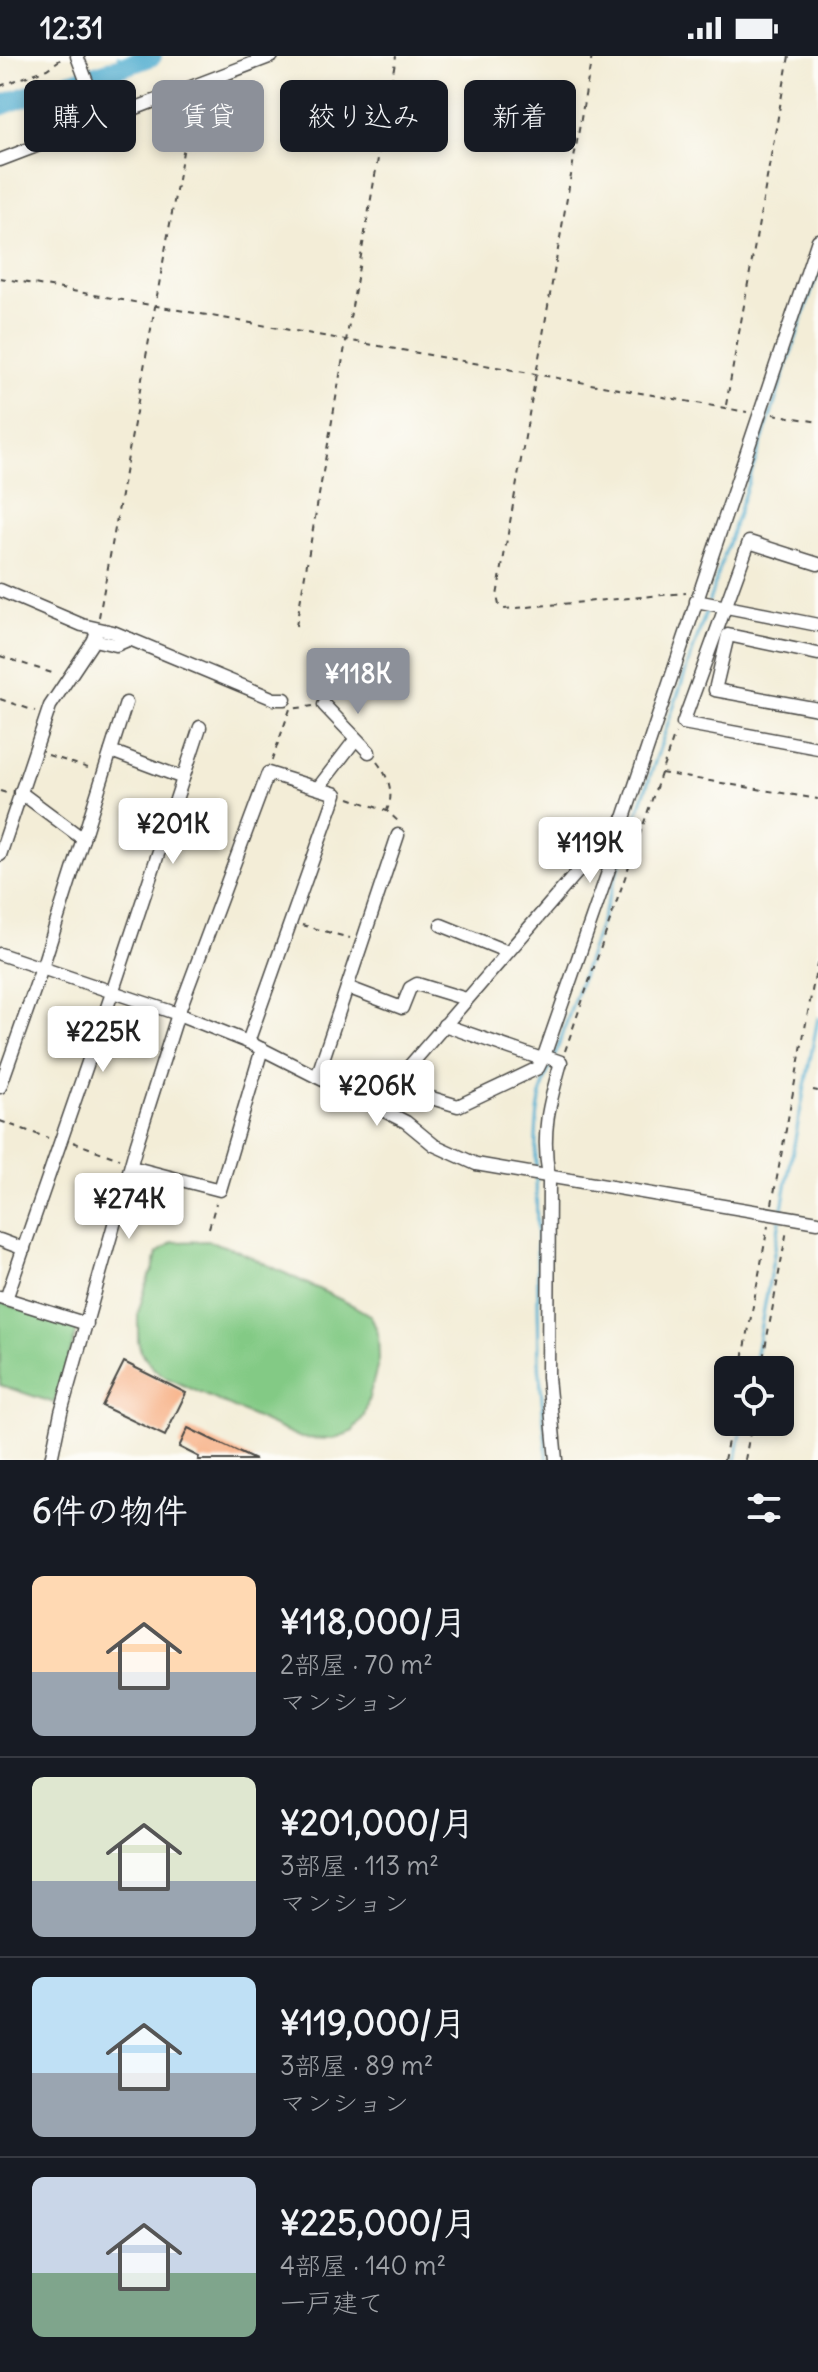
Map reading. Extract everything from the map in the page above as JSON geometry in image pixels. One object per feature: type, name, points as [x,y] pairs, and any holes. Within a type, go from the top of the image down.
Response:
[{"type":"street","points":[[211,80],[272,56]]},
{"type":"street","points":[[78,57],[86,80]]},
{"type":"street","points":[[0,160],[24,150]]},
{"type":"street","points":[[392,1086],[458,1106],[538,1068],[623,829],[697,597],[818,240]]},
{"type":"street","points":[[818,564],[749,542],[684,722],[818,748]]},
{"type":"street","points":[[0,590],[116,645],[130,639],[259,694],[285,699]]},
{"type":"street","points":[[697,597],[724,607],[818,625]]},
{"type":"street","points":[[0,855],[47,715],[95,635]]},
{"type":"street","points":[[818,654],[728,635],[715,690],[818,709]]},
{"type":"street","points":[[0,1087],[42,968],[126,703]]},
{"type":"street","points":[[324,705],[369,752]]},
{"type":"street","points":[[87,1324],[3,1298],[24,1249],[200,727]]},
{"type":"street","points":[[318,788],[355,740]]},
{"type":"street","points":[[111,751],[183,778]]},
{"type":"street","points":[[51,1460],[61,1412],[131,1166],[178,1014],[268,773],[336,794],[248,1042]]},
{"type":"street","points":[[20,792],[83,839]]},
{"type":"street","points":[[375,1106],[624,818]]},
{"type":"street","points":[[317,1077],[398,835]]},
{"type":"street","points":[[441,925],[508,952]]},
{"type":"street","points":[[0,954],[178,1014],[248,1042],[406,1122],[434,1145],[476,1164],[818,1222]]},
{"type":"street","points":[[347,987],[402,1008],[410,988],[417,984],[466,999]]},
{"type":"street","points":[[444,1025],[539,1058],[544,1056],[561,1062],[546,1114],[549,1177],[548,1377],[556,1460]]},
{"type":"street","points":[[131,1166],[220,1190],[262,1049]]},
{"type":"street","points":[[0,1240],[24,1249]]},
{"type":"path","points":[[0,86],[47,69],[65,56]]},
{"type":"path","points":[[296,626],[396,56]]},
{"type":"path","points":[[592,56],[497,596],[499,605],[504,609],[697,597]]},
{"type":"path","points":[[726,408],[789,56]]},
{"type":"path","points":[[95,635],[183,152]]},
{"type":"path","points":[[0,278],[818,422]]},
{"type":"path","points":[[0,656],[68,678]]},
{"type":"path","points":[[0,699],[47,715]]},
{"type":"path","points":[[268,773],[290,709],[324,705]]},
{"type":"path","points":[[561,1062],[673,735],[684,722]]},
{"type":"path","points":[[35,751],[104,773]]},
{"type":"path","points":[[369,752],[386,773],[392,799],[387,811]]},
{"type":"path","points":[[660,773],[818,799]]},
{"type":"path","points":[[336,794],[387,811],[401,824],[398,835]]},
{"type":"path","points":[[291,922],[362,941]]},
{"type":"path","points":[[744,1356],[773,1215],[818,959]]},
{"type":"path","points":[[813,1090],[818,1091]]},
{"type":"path","points":[[0,1121],[131,1166]]},
{"type":"path","points":[[209,1228],[220,1190]]},
{"type":"path","points":[[764,1356],[789,1217]]},
{"type":"path","points":[[724,1460],[729,1436]]},
{"type":"path","points":[[745,1460],[749,1436]]},
{"type":"green space","points":[[208,1241],[234,1249],[371,1316],[378,1333],[379,1360],[364,1416],[352,1432],[332,1439],[301,1438],[167,1378],[153,1368],[138,1341],[138,1313],[157,1253],[173,1242]]},
{"type":"green space","points":[[0,1302],[78,1328],[54,1403],[0,1385]]},
{"type":"building","points":[[124,1362],[186,1393],[165,1436],[102,1406]]},
{"type":"building","points":[[188,1428],[255,1460],[198,1460],[199,1457],[179,1447]]},
{"type":"waterway","points":[[118,56],[133,63]]},
{"type":"waterway","points":[[0,106],[152,56]]},
{"type":"waterway","points":[[709,601],[818,272]]},
{"type":"waterway","points":[[555,1056],[707,609]]},
{"type":"waterway","points":[[781,1213],[818,1018]]},
{"type":"waterway","points":[[536,1169],[536,1128],[540,1101],[552,1063]]},
{"type":"waterway","points":[[536,1176],[539,1363],[547,1460]]},
{"type":"waterway","points":[[756,1356],[780,1220]]},
{"type":"waterway","points":[[736,1460],[740,1436]]}]
